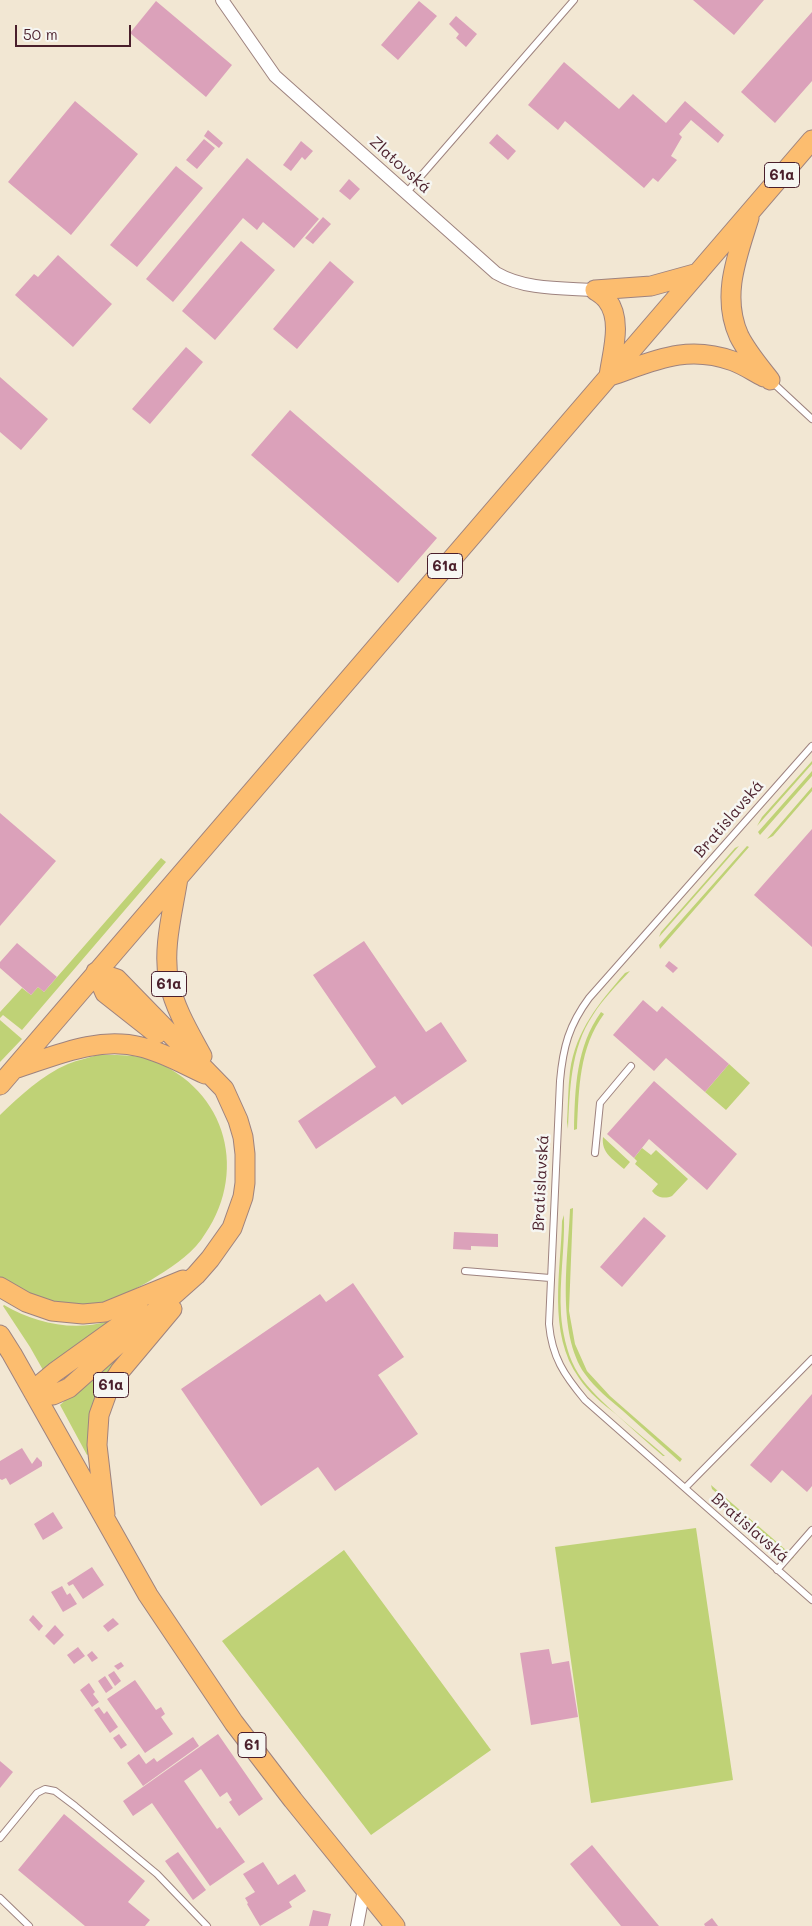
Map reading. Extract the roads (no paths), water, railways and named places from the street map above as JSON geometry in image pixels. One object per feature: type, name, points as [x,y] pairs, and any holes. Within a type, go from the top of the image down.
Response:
[{"type":"main road","name":"61a","points":[[0,1085],[812,140]]},
{"type":"main road","points":[[752,210],[734,267],[730,289],[731,312],[739,336],[751,356],[770,380]]},
{"type":"main road","points":[[595,290],[651,286],[698,273]]},
{"type":"main road","points":[[595,290],[607,301],[614,316],[615,333],[609,376],[666,357],[690,353],[714,355],[735,362],[770,380]]},
{"type":"main road","name":"61a","points":[[106,1521],[97,1445],[98,1414],[108,1390],[120,1370],[168,1315],[232,1228],[243,1197],[245,1182],[245,1154],[238,1120],[224,1089],[184,1025],[169,981],[167,961],[169,937],[178,878]]},
{"type":"main road","name":"61a","points":[[96,972],[105,993],[216,1079]]},
{"type":"main road","points":[[14,1069],[76,1049],[110,1043],[141,1047],[216,1079]]},
{"type":"main road","name":"61a","points":[[0,1287],[26,1302],[52,1311],[82,1314],[105,1312],[196,1275]]},
{"type":"main road","name":"61a","points":[[34,1393],[53,1395],[69,1388],[196,1275]]},
{"type":"main road","name":"61","points":[[0,1335],[148,1595],[234,1723],[395,1926]]},
{"type":"street","name":"Zlatovská","points":[[222,0],[275,76],[496,273],[507,279],[538,286],[595,290]]},
{"type":"street","points":[[357,1926],[364,1889]]},
{"type":"lane","points":[[406,192],[574,0]]},
{"type":"lane","points":[[770,380],[812,420]]},
{"type":"lane","name":"Bratislavská","points":[[812,746],[589,998],[572,1024],[564,1047],[560,1080],[550,1278],[550,1334],[558,1364],[568,1380],[585,1400],[812,1600]]},
{"type":"lane","points":[[594,1153],[600,1104],[632,1066]]},
{"type":"lane","points":[[465,1272],[550,1278]]},
{"type":"lane","points":[[685,1488],[812,1359]]},
{"type":"lane","points":[[777,1570],[812,1530]]},
{"type":"lane","points":[[0,1838],[37,1794],[44,1789],[55,1791],[157,1874],[207,1926]]},
{"type":"lane","points":[[0,1898],[29,1926]]}]
